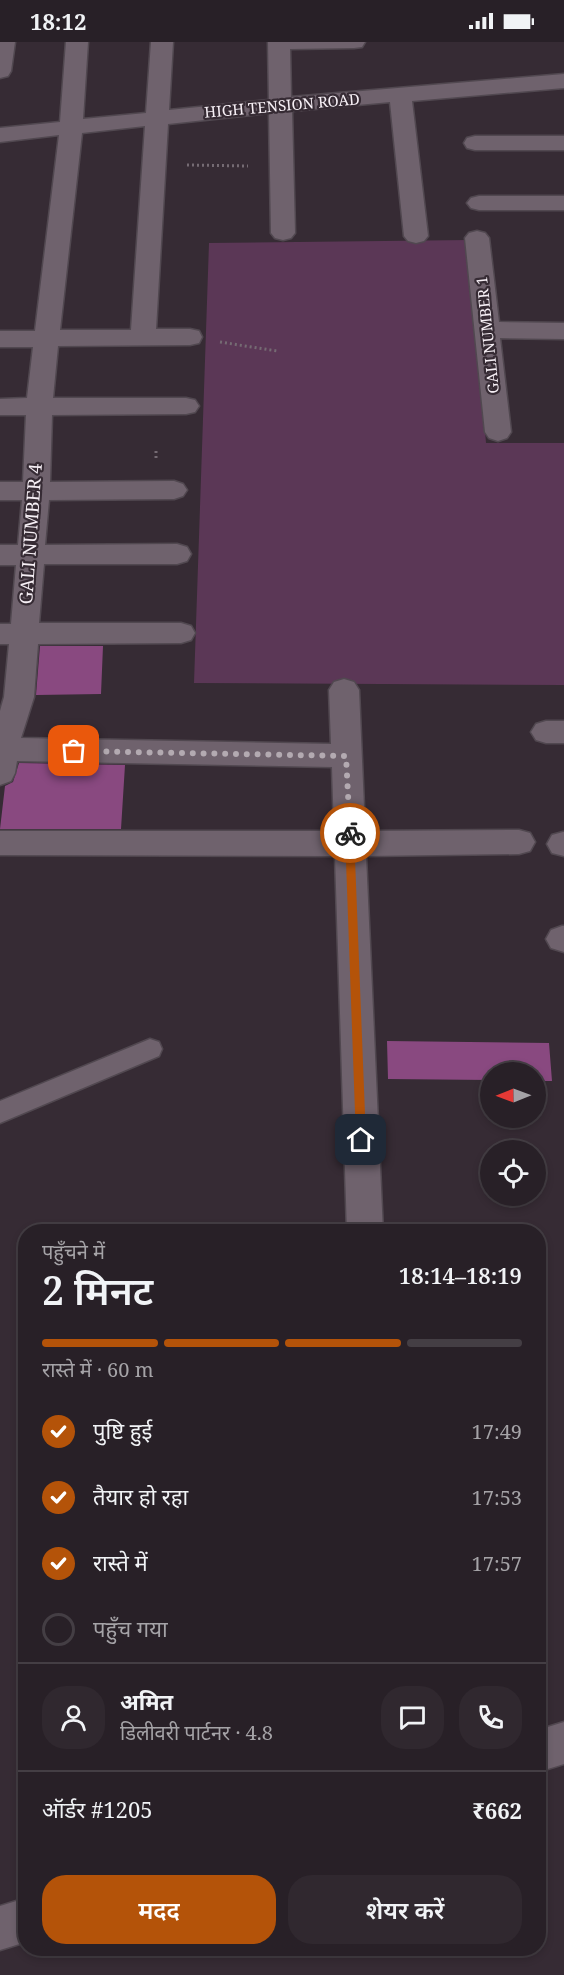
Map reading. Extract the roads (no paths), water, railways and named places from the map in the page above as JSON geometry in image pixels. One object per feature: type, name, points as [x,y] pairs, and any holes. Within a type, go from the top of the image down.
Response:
[{"type":"street","points":[[0,71],[4,42]]},
{"type":"street","name":"GALI NUMBER 4","points":[[1,761],[10,697],[12,633],[30,555],[36,491],[39,407],[71,128],[77,42]]},
{"type":"street","points":[[143,338],[162,42]]},
{"type":"street","points":[[283,233],[279,43],[354,42]]},
{"type":"street","name":"HIGH TENSION ROAD","points":[[0,135],[281,105],[564,81]]},
{"type":"street","points":[[400,95],[416,236]]},
{"type":"street","points":[[475,143],[564,142]]},
{"type":"street","points":[[479,203],[564,203]]},
{"type":"street","name":"GALI NUMBER 1","points":[[477,238],[498,432]]},
{"type":"street","points":[[488,330],[564,331]]},
{"type":"street","points":[[0,339],[190,337]]},
{"type":"street","points":[[0,407],[186,406]]},
{"type":"street","points":[[0,491],[174,490]]},
{"type":"street","points":[[0,555],[177,554]]},
{"type":"street","points":[[12,633],[181,633]]},
{"type":"street","points":[[344,690],[365,1224]]},
{"type":"street","points":[[1,761],[346,756]]},
{"type":"street","points":[[0,843],[519,842]]},
{"type":"street","points":[[546,1748],[564,1743]]},
{"type":"street","points":[[0,1929],[18,1923]]},
{"type":"lane","points":[[0,1112],[150,1049]]}]
